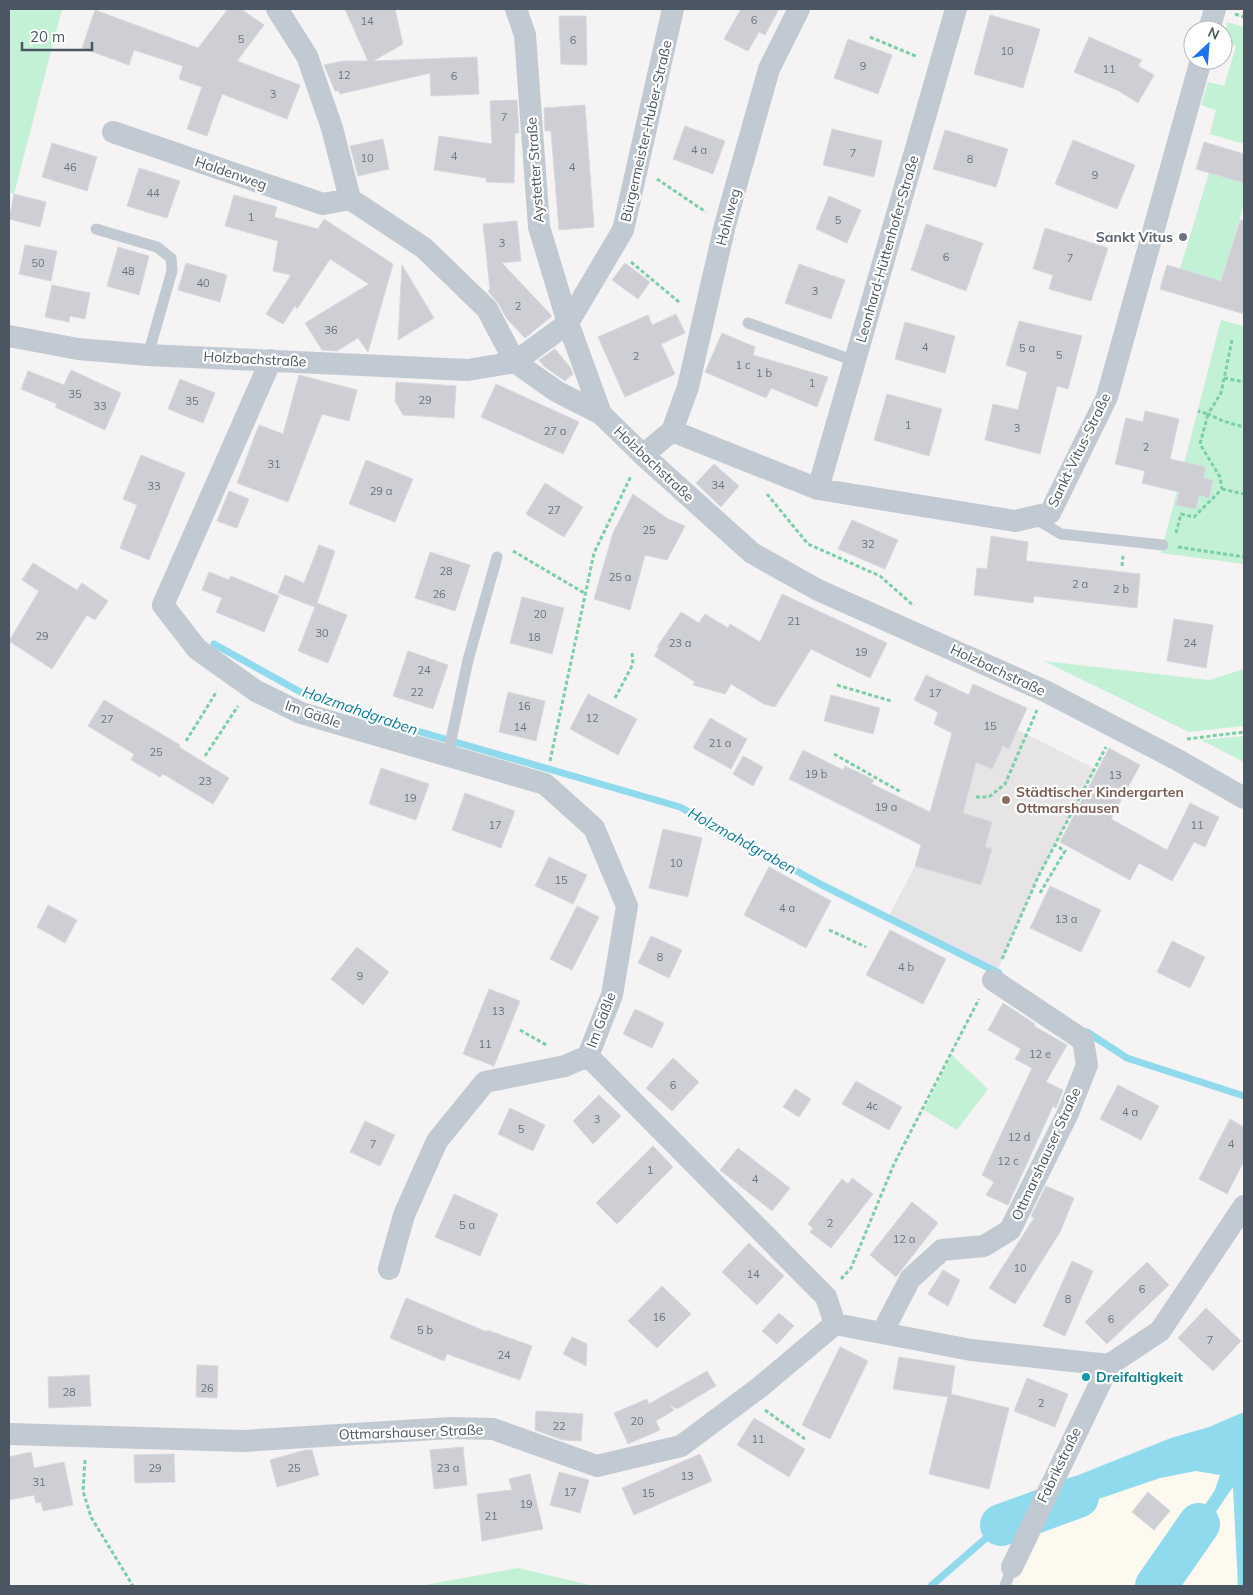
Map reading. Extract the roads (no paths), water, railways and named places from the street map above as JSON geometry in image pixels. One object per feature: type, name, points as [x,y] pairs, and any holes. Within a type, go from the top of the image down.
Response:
[{"type":"street","points":[[277,9],[307,56],[332,128],[350,199],[424,248],[487,309],[515,362]]},
{"type":"street","name":"Aystetter Straße","points":[[516,9],[525,35],[539,227],[568,323],[601,414]]},
{"type":"street","name":"Bürgermeister-Huber-Straße","points":[[515,362],[568,323],[623,230],[673,9]]},
{"type":"street","name":"Hohlweg","points":[[672,431],[688,387],[725,225],[769,69],[799,9]]},
{"type":"street","name":"Leonhard-Hüttenhofer-Straße","points":[[818,489],[956,9]]},
{"type":"street","name":"Sankt-Vitus-Straße","points":[[672,431],[818,489],[1015,521],[1050,513],[1107,397],[1198,70]]},
{"type":"street","name":"Haldenweg","points":[[112,132],[323,204],[350,199]]},
{"type":"street","name":"Holzbachstraße","points":[[9,336],[78,349],[148,355],[468,370],[515,362],[556,391],[601,414],[643,455],[752,553],[818,590],[1045,691],[1244,798]]},
{"type":"street","name":"Im Gäßle","points":[[271,360],[163,605],[197,649],[250,687],[301,713],[448,754],[545,784],[594,828],[627,906],[612,995],[588,1056],[565,1066],[485,1082],[437,1141],[404,1215],[389,1269]]},
{"type":"street","points":[[643,455],[672,431]]},
{"type":"street","name":"Ottmarshauser Straße","points":[[882,1333],[910,1279],[942,1250],[984,1246],[1010,1230],[1068,1113],[1087,1065],[1083,1040],[993,980]]},
{"type":"street","name":"Im Gäßle","points":[[588,1056],[826,1297],[835,1324]]},
{"type":"street","points":[[835,1324],[971,1350],[1109,1365],[1160,1331],[1244,1206]]},
{"type":"street","name":"Ottmarshauser Straße","points":[[9,1434],[243,1441],[450,1428],[493,1429],[597,1466],[681,1446],[747,1397],[835,1324]]},
{"type":"street","name":"Fabrikstraße","points":[[1008,1576],[1054,1475],[1109,1365]]},
{"type":"lane","points":[[96,229],[157,247],[171,258],[172,271],[148,355]]},
{"type":"lane","points":[[748,323],[855,361]]},
{"type":"lane","points":[[1032,517],[1061,534],[1168,545]]},
{"type":"lane","points":[[448,754],[468,660],[498,557]]},
{"type":"water","points":[[1244,1412],[1244,1586],[1238,1586],[1233,1487],[1172,1576],[1162,1569],[1215,1490],[1220,1475],[1196,1471],[1160,1478],[1049,1516],[1066,1480],[1171,1438],[1209,1427]]},
{"type":"waterway","name":"Holzmahdgraben","points":[[214,644],[304,694],[376,719],[680,807],[822,885],[999,973]]},
{"type":"waterway","name":"Holzmahdgraben","points":[[1087,1032],[1127,1058],[1244,1096]]},
{"type":"waterway","points":[[1001,1525],[1078,1497]]},
{"type":"waterway","points":[[1156,1586],[1199,1524]]},
{"type":"waterway","points":[[931,1586],[1001,1525]]},
{"type":"place","name":"Sankt Vitus","points":[[1183,237]]},
{"type":"place","name":"Städtischer Kindergarten Ottmarshausen","points":[[1006,800]]},
{"type":"place","name":"Dreifaltigkeit","points":[[1086,1377]]}]
